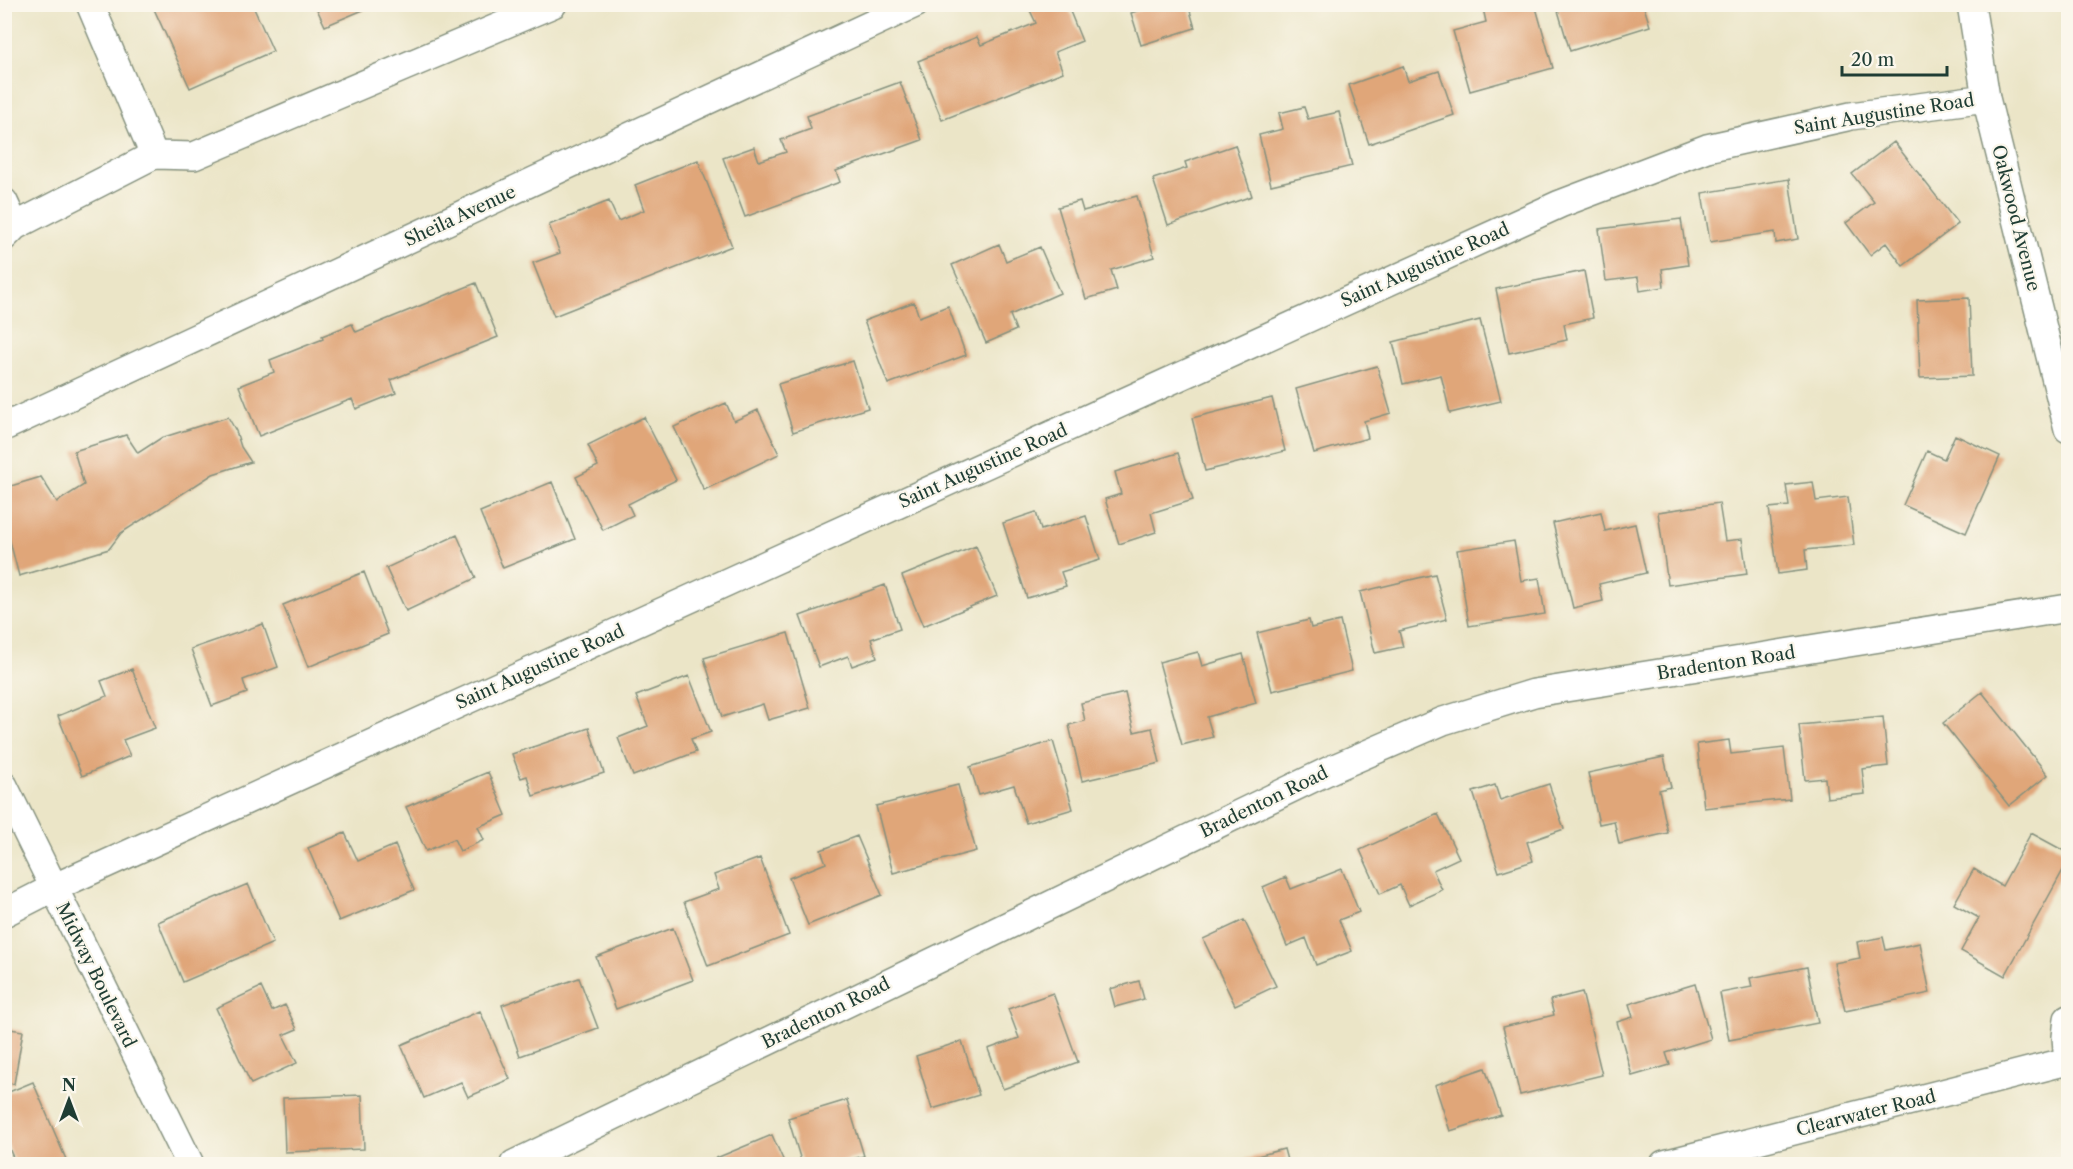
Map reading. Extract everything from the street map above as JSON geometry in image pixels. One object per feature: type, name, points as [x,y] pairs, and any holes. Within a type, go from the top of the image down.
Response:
[{"type":"street","points":[[90,4],[154,155]]},
{"type":"street","points":[[8,222],[154,155],[195,156],[553,4]]},
{"type":"street","name":"Sheila Avenue","points":[[4,427],[915,4]]},
{"type":"street","name":"Oakwood Avenue","points":[[1971,4],[1986,98],[2068,429]]},
{"type":"street","name":"Saint Augustine Road","points":[[4,913],[53,888],[1560,204],[1707,148],[1851,116],[1986,98]]},
{"type":"street","name":"Bradenton Road","points":[[514,1164],[1332,769],[1443,721],[1534,693],[2068,608]]},
{"type":"street","name":"Midway Boulevard","points":[[4,786],[189,1164]]},
{"type":"street","points":[[2068,1019],[2068,1062]]},
{"type":"street","name":"Clearwater Road","points":[[1664,1164],[2068,1062]]},
{"type":"building","points":[[155,4],[252,4],[273,51],[190,88],[154,9]]},
{"type":"building","points":[[1067,4],[1082,41],[1055,52],[1063,72],[942,120],[918,61],[977,37],[981,45],[1036,23],[1028,6]]},
{"type":"building","points":[[1157,4],[1188,4],[1195,28],[1141,45],[1131,13]]},
{"type":"building","points":[[1482,4],[1535,4],[1553,68],[1470,91],[1453,31],[1486,22]]},
{"type":"building","points":[[1556,4],[1643,4],[1650,26],[1570,51]]},
{"type":"building","points":[[315,5],[375,5],[325,26]]},
{"type":"building","points":[[1403,66],[1408,81],[1439,71],[1454,115],[1369,144],[1349,85]]},
{"type":"building","points":[[900,82],[922,140],[836,171],[840,182],[745,217],[723,158],[754,147],[759,161],[786,152],[781,140],[811,129],[807,116]]},
{"type":"building","points":[[1304,107],[1308,119],[1339,112],[1352,166],[1271,185],[1259,135],[1283,129],[1279,113]]},
{"type":"building","points":[[1894,142],[1958,224],[1903,266],[1886,243],[1870,255],[1846,223],[1874,202],[1852,174]]},
{"type":"building","points":[[1235,145],[1252,196],[1168,225],[1153,179],[1187,168],[1185,162]]},
{"type":"building","points":[[698,160],[732,246],[554,316],[533,263],[560,253],[549,225],[609,201],[618,221],[644,210],[635,185]]},
{"type":"building","points":[[1789,179],[1798,239],[1776,243],[1775,232],[1710,242],[1702,193]]},
{"type":"building","points":[[1137,196],[1154,257],[1111,270],[1117,290],[1086,299],[1058,207],[1080,201],[1083,211]]},
{"type":"building","points":[[1681,219],[1688,265],[1662,269],[1664,287],[1640,291],[1638,277],[1606,281],[1599,229]]},
{"type":"building","points":[[999,244],[1006,261],[1040,247],[1060,293],[1010,315],[1016,330],[986,343],[952,265]]},
{"type":"building","points":[[1584,271],[1593,318],[1564,324],[1567,340],[1509,353],[1496,289]]},
{"type":"building","points":[[476,283],[498,337],[391,380],[396,393],[356,409],[352,399],[259,436],[239,386],[274,372],[270,360],[323,339],[322,336],[352,324],[356,332]]},
{"type":"building","points":[[1969,298],[1972,376],[1920,378],[1917,300]]},
{"type":"building","points":[[914,302],[919,317],[948,306],[966,355],[888,384],[864,321]]},
{"type":"building","points":[[1480,320],[1501,401],[1450,413],[1441,375],[1403,384],[1393,342]]},
{"type":"building","points":[[853,361],[868,408],[793,432],[778,384]]},
{"type":"building","points":[[1377,366],[1391,413],[1364,421],[1368,438],[1314,453],[1296,389]]},
{"type":"building","points":[[1272,398],[1285,451],[1205,471],[1192,418]]},
{"type":"building","points":[[726,403],[734,421],[758,410],[779,454],[704,490],[674,427]]},
{"type":"building","points":[[228,417],[241,447],[251,462],[213,474],[121,533],[109,549],[19,576],[4,518],[4,488],[41,477],[57,502],[84,485],[74,451],[126,435],[138,453],[161,438]]},
{"type":"building","points":[[644,417],[676,480],[628,504],[633,515],[603,530],[576,477],[598,466],[588,445]]},
{"type":"building","points":[[1955,435],[2000,456],[1966,533],[1903,505],[1927,451],[1944,459]]},
{"type":"building","points":[[1178,453],[1193,500],[1151,513],[1156,532],[1119,544],[1105,499],[1121,494],[1115,472]]},
{"type":"building","points":[[552,482],[575,539],[503,568],[480,512]]},
{"type":"building","points":[[1813,482],[1816,501],[1848,497],[1854,545],[1805,550],[1807,570],[1778,574],[1769,508],[1789,506],[1786,485]]},
{"type":"building","points":[[1719,503],[1725,541],[1742,539],[1747,574],[1668,585],[1658,512]]},
{"type":"building","points":[[1036,512],[1041,530],[1086,516],[1100,560],[1061,572],[1066,586],[1027,598],[1003,523]]},
{"type":"building","points":[[1601,512],[1605,531],[1635,524],[1646,573],[1599,584],[1603,601],[1573,608],[1553,523]]},
{"type":"building","points":[[457,535],[476,578],[406,611],[386,568]]},
{"type":"building","points":[[1514,541],[1521,581],[1539,578],[1545,614],[1469,626],[1457,550]]},
{"type":"building","points":[[976,546],[997,596],[923,626],[902,576]]},
{"type":"building","points":[[364,572],[388,634],[308,667],[283,605]]},
{"type":"building","points":[[1435,574],[1447,619],[1399,631],[1403,647],[1375,653],[1360,592]]},
{"type":"building","points":[[885,585],[900,629],[871,639],[877,657],[852,666],[848,656],[819,667],[800,616]]},
{"type":"building","points":[[1309,620],[1311,628],[1340,621],[1352,671],[1272,691],[1257,633]]},
{"type":"building","points":[[263,624],[278,667],[243,680],[247,693],[212,706],[191,649]]},
{"type":"building","points":[[788,633],[810,708],[768,720],[763,704],[722,717],[704,658]]},
{"type":"building","points":[[1198,652],[1202,666],[1243,654],[1256,703],[1207,717],[1213,737],[1182,745],[1159,662]]},
{"type":"building","points":[[132,669],[155,728],[123,740],[130,756],[82,776],[58,716],[107,696],[101,681]]},
{"type":"building","points":[[689,676],[711,732],[691,739],[696,752],[633,776],[618,738],[648,726],[636,696]]},
{"type":"building","points":[[1982,692],[2048,775],[2009,806],[1943,723]]},
{"type":"building","points":[[1125,693],[1134,732],[1152,728],[1160,763],[1082,781],[1069,725],[1085,721],[1081,703]]},
{"type":"building","points":[[1883,717],[1888,766],[1862,769],[1865,794],[1827,798],[1825,778],[1805,780],[1799,725]]},
{"type":"building","points":[[589,728],[604,773],[533,796],[527,776],[521,778],[512,754]]},
{"type":"building","points":[[1729,740],[1731,754],[1784,748],[1790,799],[1704,808],[1697,744]]},
{"type":"building","points":[[1053,741],[1073,809],[1026,823],[1014,785],[979,795],[970,767]]},
{"type":"building","points":[[1664,757],[1671,787],[1659,790],[1668,833],[1619,844],[1614,821],[1599,824],[1588,773]]},
{"type":"building","points":[[488,772],[506,815],[478,827],[484,840],[460,851],[454,839],[426,851],[406,807]]},
{"type":"building","points":[[1549,784],[1564,829],[1527,842],[1533,861],[1499,872],[1473,792],[1495,785],[1500,800]]},
{"type":"building","points":[[958,785],[976,851],[893,873],[876,806]]},
{"type":"building","points":[[1438,814],[1459,858],[1433,870],[1442,890],[1409,905],[1400,885],[1380,894],[1360,850]]},
{"type":"building","points":[[345,833],[358,861],[395,845],[414,890],[339,921],[308,848]]},
{"type":"building","points":[[2031,833],[2068,853],[2068,861],[2005,976],[1961,951],[1979,918],[1954,904],[1974,869],[2002,886]]},
{"type":"building","points":[[857,836],[882,895],[808,925],[789,878],[826,863],[821,850]]},
{"type":"building","points":[[760,858],[789,935],[708,966],[684,902],[719,889],[714,875]]},
{"type":"building","points":[[1342,869],[1359,912],[1339,920],[1352,951],[1316,965],[1306,938],[1287,946],[1263,887],[1286,877],[1291,889]]},
{"type":"building","points":[[248,884],[273,943],[183,982],[158,922]]},
{"type":"building","points":[[1244,920],[1276,986],[1235,1005],[1203,939]]},
{"type":"building","points":[[673,928],[693,980],[616,1009],[596,957]]},
{"type":"building","points":[[1883,937],[1886,950],[1920,943],[1930,993],[1845,1011],[1834,963],[1860,958],[1857,942]]},
{"type":"building","points":[[1807,967],[1818,1023],[1729,1040],[1720,993],[1752,987],[1750,978]]},
{"type":"building","points":[[579,978],[598,1028],[520,1056],[502,1005]]},
{"type":"building","points":[[1139,981],[1144,999],[1115,1007],[1110,989]]},
{"type":"building","points":[[1695,984],[1711,1039],[1666,1053],[1670,1065],[1632,1076],[1617,1022],[1633,1017],[1629,1004]]},
{"type":"building","points":[[261,987],[272,1011],[285,1005],[297,1029],[283,1035],[297,1063],[251,1084],[216,1008]]},
{"type":"building","points":[[1582,992],[1602,1075],[1520,1095],[1503,1027],[1554,1015],[1550,1000]]},
{"type":"building","points":[[1053,993],[1078,1062],[1003,1089],[988,1049],[1019,1038],[1008,1009]]},
{"type":"building","points":[[480,1011],[510,1079],[468,1097],[461,1082],[424,1098],[401,1045]]},
{"type":"building","points":[[4,1028],[23,1031],[14,1084],[4,1082]]},
{"type":"building","points":[[962,1041],[979,1095],[932,1109],[916,1056]]},
{"type":"building","points":[[1485,1068],[1501,1115],[1450,1131],[1435,1085]]},
{"type":"building","points":[[33,1082],[68,1164],[16,1164],[4,1137],[4,1094]]},
{"type":"building","points":[[362,1095],[364,1149],[285,1152],[283,1098]]},
{"type":"building","points":[[847,1100],[864,1156],[834,1164],[802,1164],[788,1118]]},
{"type":"building","points":[[772,1135],[785,1164],[702,1164]]},
{"type":"building","points":[[1284,1149],[1288,1164],[1227,1164]]}]
